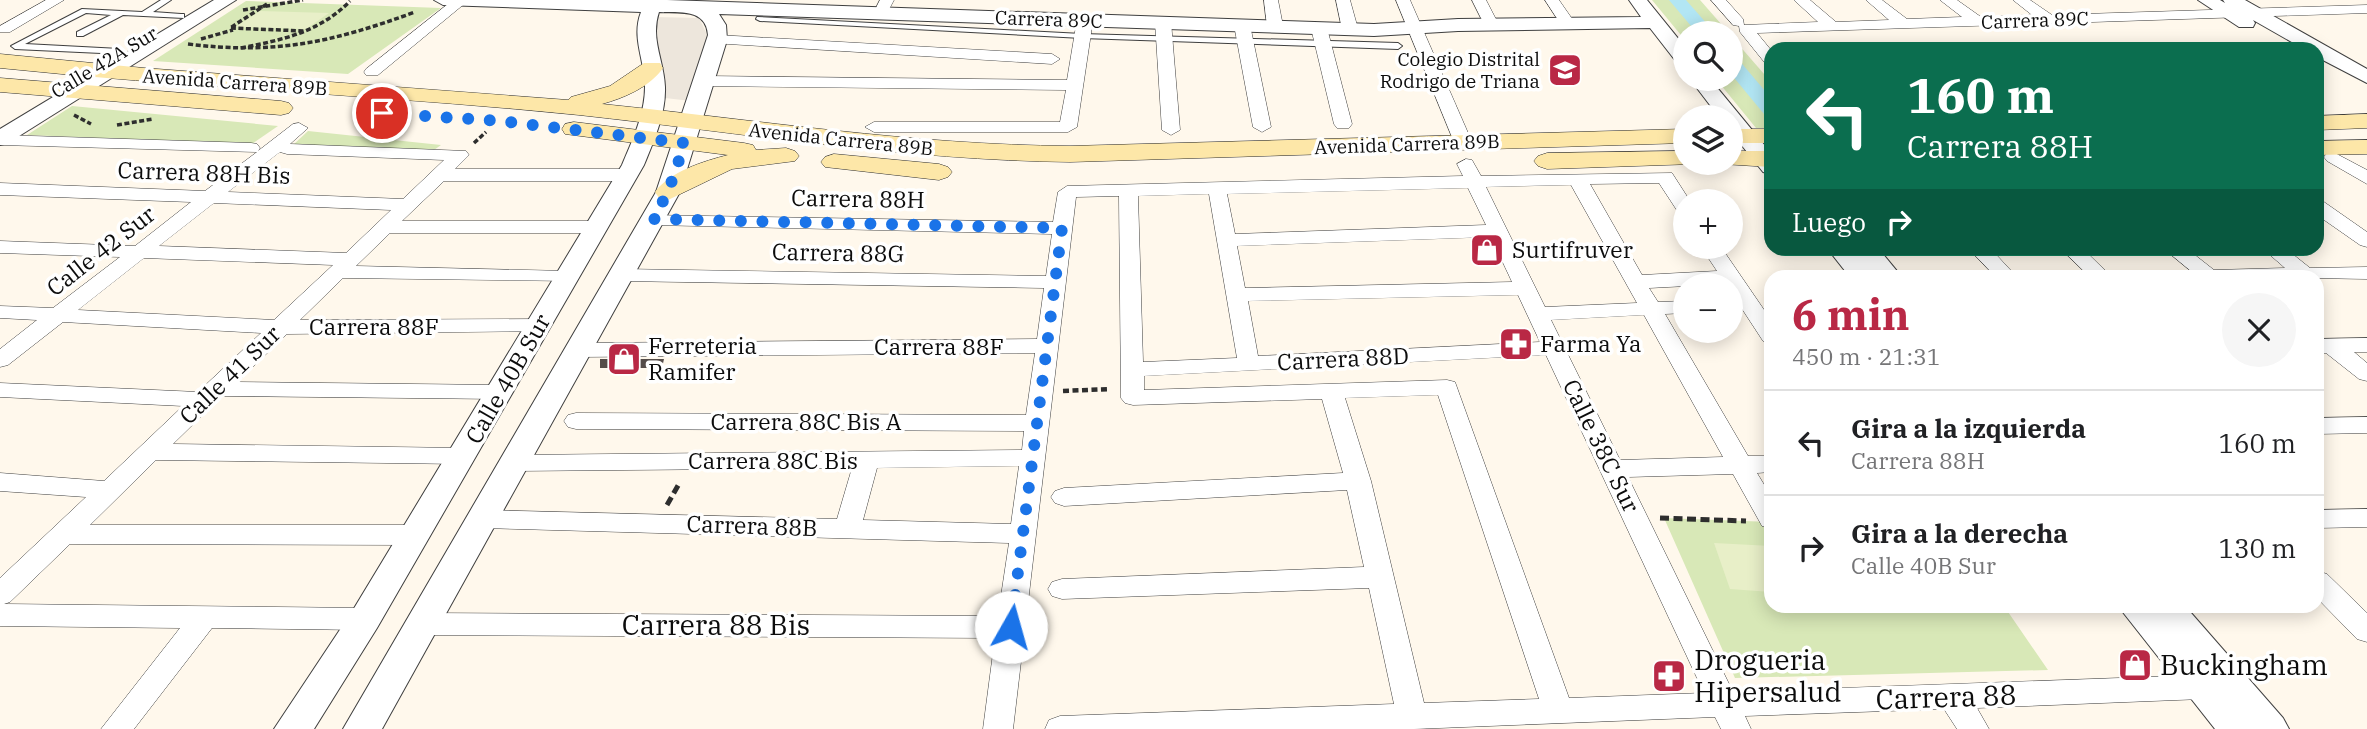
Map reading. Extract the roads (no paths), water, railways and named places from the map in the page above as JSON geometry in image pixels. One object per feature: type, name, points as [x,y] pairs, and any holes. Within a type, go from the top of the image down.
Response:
[{"type":"main road","name":"Avenida Carrera 89B","points":[[0,61],[106,65],[555,106],[646,126],[689,132],[980,153],[1468,162],[1673,137]]},
{"type":"main road","points":[[555,106],[613,93],[634,83],[652,68]]},
{"type":"main road","name":"Avenida Carrera 89B","points":[[0,85],[69,99],[646,126]]},
{"type":"main road","points":[[2324,123],[2367,121]]},
{"type":"main road","name":"Avenida Carrera 89B","points":[[689,132],[786,156],[881,167],[1020,175],[1468,162],[1673,159]]},
{"type":"main road","points":[[1743,134],[1764,150]]},
{"type":"main road","points":[[2325,152],[2367,147]]},
{"type":"main road","points":[[1743,157],[1764,155]]},
{"type":"main road","points":[[668,192],[696,174],[723,163],[786,156]]},
{"type":"street","points":[[5,29],[58,0]]},
{"type":"street","name":"Calle 42A Sur","points":[[0,139],[69,99],[106,65],[209,0]]},
{"type":"street","name":"Carrera 89C","points":[[443,0],[883,7],[1084,28],[1114,21],[1164,30],[1244,33],[1275,26],[1321,35],[1350,29],[1655,22]]},
{"type":"street","points":[[372,72],[462,0]]},
{"type":"street","points":[[1114,21],[1116,0]]},
{"type":"street","points":[[1271,0],[1275,26]]},
{"type":"street","points":[[1342,0],[1350,29]]},
{"type":"street","name":"Calle 38C Sur","points":[[1403,0],[1498,231],[1730,717]]},
{"type":"street","points":[[1479,0],[1491,24]]},
{"type":"street","points":[[1552,0],[1567,23]]},
{"type":"street","points":[[1638,0],[1673,45]]},
{"type":"street","points":[[1718,0],[1738,21]]},
{"type":"street","points":[[1801,0],[1832,26]]},
{"type":"street","points":[[1873,0],[1904,24]]},
{"type":"street","points":[[1947,0],[1977,22]]},
{"type":"street","points":[[2020,0],[2048,19]]},
{"type":"street","points":[[2207,0],[2254,13],[2305,42]]},
{"type":"street","points":[[2356,0],[2367,7]]},
{"type":"street","name":"Calle 40B Sur","points":[[293,729],[365,619],[627,175],[646,126],[655,86],[645,32],[654,4]]},
{"type":"street","points":[[704,4],[718,29],[717,40],[1052,59]]},
{"type":"street","name":"Calle 42A Sur","points":[[106,65],[232,6]]},
{"type":"street","points":[[2231,7],[2281,42]]},
{"type":"street","name":"Carrera 89C","points":[[1743,25],[1832,26],[1977,22],[2231,7]]},
{"type":"street","points":[[2254,13],[2367,7]]},
{"type":"street","points":[[1743,26],[1764,52]]},
{"type":"street","points":[[874,127],[1068,127],[1084,28]]},
{"type":"street","points":[[1164,30],[1171,130]]},
{"type":"street","points":[[1244,33],[1262,127]]},
{"type":"street","points":[[1321,35],[1343,124]]},
{"type":"street","name":"Calle 40B Sur","points":[[362,729],[668,192],[717,40]]},
{"type":"street","points":[[2324,53],[2367,77]]},
{"type":"street","points":[[2324,68],[2367,93]]},
{"type":"street","points":[[705,81],[1075,85]]},
{"type":"street","name":"Calle 42A Sur","points":[[0,124],[69,99]]},
{"type":"street","name":"Calle 42 Sur","points":[[0,360],[299,128]]},
{"type":"street","points":[[0,139],[251,148]]},
{"type":"street","name":"Calle 41 Sur","points":[[5,585],[65,534],[152,452],[460,155],[287,149]]},
{"type":"street","points":[[2325,152],[2367,178]]},
{"type":"street","points":[[998,729],[1067,192],[1217,188],[1468,162],[1577,179],[1665,177],[1673,189]]},
{"type":"street","points":[[438,176],[627,175]]},
{"type":"street","points":[[1577,179],[1740,465],[1764,520]]},
{"type":"street","points":[[1217,188],[1247,356]]},
{"type":"street","name":"Carrera 88H Bis","points":[[0,189],[406,205]]},
{"type":"street","points":[[1128,190],[1133,370]]},
{"type":"street","points":[[2324,211],[2367,241]]},
{"type":"street","name":"Carrera 88H","points":[[653,219],[1062,228]]},
{"type":"street","points":[[383,227],[597,227]]},
{"type":"street","points":[[1225,240],[1498,231]]},
{"type":"street","points":[[0,247],[139,252],[342,266],[567,277]]},
{"type":"street","points":[[1846,256],[1857,270]]},
{"type":"street","points":[[1871,256],[1883,270]]},
{"type":"street","points":[[1987,256],[2001,270]]},
{"type":"street","points":[[2079,256],[2094,270]]},
{"type":"street","points":[[2184,256],[2201,270]]},
{"type":"street","points":[[2282,256],[2300,270]]},
{"type":"street","points":[[2324,274],[2367,273]]},
{"type":"street","name":"Carrera 88G","points":[[621,275],[1055,282]]},
{"type":"street","points":[[1636,282],[1673,280]]},
{"type":"street","points":[[1236,295],[1526,288]]},
{"type":"street","points":[[1750,304],[1764,326]]},
{"type":"street","points":[[1538,314],[1673,308]]},
{"type":"street","name":"Carrera 88F","points":[[0,312],[279,327],[538,326]]},
{"type":"street","points":[[2325,346],[2367,345]]},
{"type":"street","name":"Carrera 88F","points":[[578,350],[1047,346]]},
{"type":"street","points":[[2325,346],[2367,374]]},
{"type":"street","name":"Carrera 88D","points":[[1554,348],[1133,370],[1133,398],[1447,387],[1558,711]]},
{"type":"street","points":[[0,390],[209,395],[500,392]]},
{"type":"street","points":[[1331,391],[1358,481],[1412,717]]},
{"type":"street","name":"Carrera 88C Bis A","points":[[576,421],[1037,422]]},
{"type":"street","points":[[2324,426],[2367,425]]},
{"type":"street","points":[[152,452],[463,456]]},
{"type":"street","name":"Carrera 88C Bis","points":[[513,463],[1033,458]]},
{"type":"street","points":[[847,528],[867,460]]},
{"type":"street","points":[[1612,469],[1764,464]]},
{"type":"street","points":[[1065,496],[1358,481]]},
{"type":"street","points":[[0,482],[111,490]]},
{"type":"street","points":[[2324,519],[2367,518]]},
{"type":"street","name":"Carrera 88B","points":[[482,519],[1023,534]]},
{"type":"street","points":[[65,534],[415,535]]},
{"type":"street","points":[[1062,589],[1380,577]]},
{"type":"street","points":[[2324,588],[2367,631]]},
{"type":"street","points":[[2140,613],[2236,729]]},
{"type":"street","points":[[2171,613],[2270,729]]},
{"type":"street","points":[[0,615],[365,619]]},
{"type":"street","points":[[116,729],[205,618]]},
{"type":"street","name":"Carrera 88 Bis","points":[[422,624],[1011,627]]},
{"type":"street","name":"Carrera 88","points":[[1060,729],[1558,711],[1730,717],[1953,697],[2202,688]]},
{"type":"street","points":[[1953,697],[1974,729]]},
{"type":"lane","points":[[144,14],[167,0]]},
{"type":"lane","points":[[106,65],[54,46],[15,46],[85,11],[181,16]]},
{"type":"lane","points":[[80,34],[122,13]]},
{"type":"lane","points":[[760,19],[1164,30]]},
{"type":"lane","points":[[1244,33],[1321,35],[1398,46]]},
{"type":"waterway","points":[[1677,0],[1695,21]]},
{"type":"waterway","points":[[1743,77],[1764,102]]},
{"type":"place","name":"Colegio Distrital Rodrigo de Triana","points":[[1565,70]]},
{"type":"place","name":"Surtifruver","points":[[1487,250]]},
{"type":"place","name":"Farma Ya","points":[[1516,344]]},
{"type":"place","name":"Ferreteria Ramifer","points":[[624,359]]},
{"type":"place","name":"Buckingham","points":[[2135,665]]},
{"type":"place","name":"Drogueria Hipersalud","points":[[1669,676]]}]
